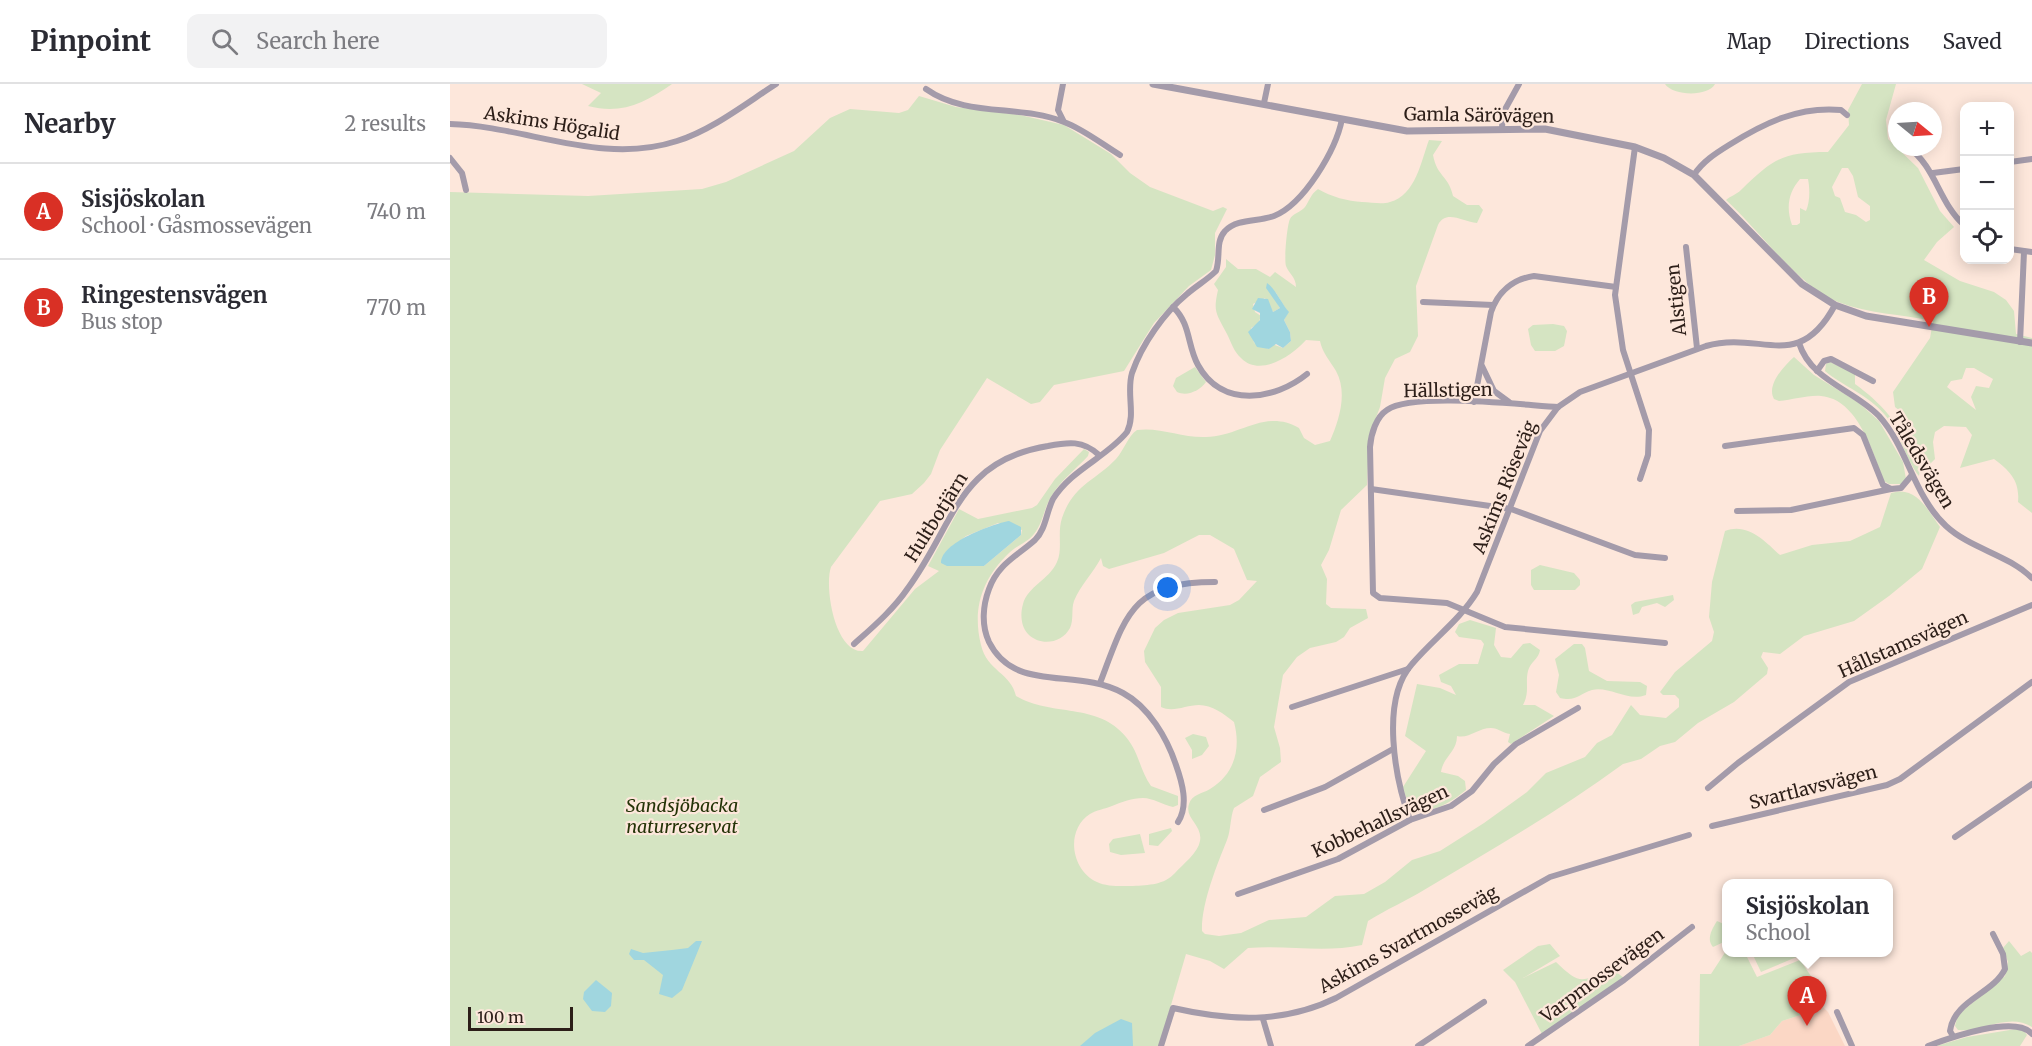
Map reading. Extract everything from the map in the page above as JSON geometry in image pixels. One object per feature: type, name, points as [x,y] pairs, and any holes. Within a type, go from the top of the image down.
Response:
[{"type":"street","name":"Askims Högalid","points":[[450,123],[600,149],[641,149],[687,137],[776,84]]},
{"type":"street","points":[[1063,84],[1058,110],[1064,122]]},
{"type":"street","name":"Gamla Särövägen","points":[[1153,84],[1415,132],[1502,128],[1562,131],[1635,147],[1664,158],[1694,175],[1802,284],[1835,305],[1866,316],[2032,343]]},
{"type":"street","points":[[1264,104],[1268,84]]},
{"type":"street","points":[[1502,128],[1503,113],[1519,84]]},
{"type":"street","points":[[926,90],[959,105],[1019,111],[1064,122],[1120,155]]},
{"type":"street","points":[[1694,175],[1723,149],[1778,118],[1819,109],[1842,110],[1847,115]]},
{"type":"street","points":[[1178,822],[1183,811],[1183,793],[1168,744],[1154,723],[1136,702],[1124,693],[1100,683],[1075,678],[1035,676],[1010,666],[998,655],[988,638],[984,613],[988,591],[997,572],[1013,555],[1037,537],[1054,498],[1098,455],[1126,432],[1131,420],[1129,391],[1132,373],[1152,334],[1173,308],[1215,271],[1219,242],[1228,228],[1239,223],[1274,216],[1300,195],[1326,160],[1342,119]]},
{"type":"street","points":[[1635,147],[1616,287],[1617,325],[1649,430],[1648,455],[1640,479]]},
{"type":"street","points":[[1916,156],[1932,173],[1945,202],[1960,219]]},
{"type":"street","points":[[450,158],[462,173],[466,190]]},
{"type":"street","points":[[2014,161],[2032,159]]},
{"type":"street","points":[[1932,173],[1960,169]]},
{"type":"street","name":"Alstigen","points":[[1686,247],[1697,348]]},
{"type":"street","points":[[2014,250],[2032,252]]},
{"type":"street","points":[[2020,342],[2024,252]]},
{"type":"street","points":[[1474,402],[1493,305],[1504,289],[1526,277],[1552,278],[1616,287]]},
{"type":"street","points":[[1423,302],[1493,305]]},
{"type":"street","points":[[1799,343],[1820,328],[1835,305]]},
{"type":"street","points":[[1173,308],[1186,323],[1200,369],[1226,390],[1242,395],[1264,396],[1288,389],[1307,374]]},
{"type":"street","name":"Askims Röseväg","points":[[1410,820],[1400,788],[1393,749],[1396,704],[1408,669],[1465,610],[1481,584],[1540,431],[1558,407],[1580,392],[1697,348],[1724,342],[1785,346],[1799,343]]},
{"type":"street","name":"Tåledsvägen","points":[[1799,343],[1807,361],[1817,371],[1856,397],[1879,417],[1897,442],[1927,504],[1945,525],[1967,540],[2011,560],[2032,578]]},
{"type":"street","points":[[1817,371],[1824,361],[1831,359],[1874,381]]},
{"type":"street","points":[[1482,363],[1484,374],[1494,390],[1502,398],[1517,405]]},
{"type":"street","name":"Hällstigen","points":[[1465,610],[1427,600],[1374,596],[1370,442],[1384,412],[1395,405],[1411,402],[1474,402],[1558,407]]},
{"type":"street","points":[[1725,446],[1854,428],[1863,435],[1880,482],[1891,489]]},
{"type":"street","name":"Hultbotjärn","points":[[854,645],[907,590],[937,544],[963,494],[985,470],[1013,454],[1058,444],[1080,443],[1098,455]]},
{"type":"street","points":[[1737,511],[1791,510],[1905,485],[1912,475]]},
{"type":"street","points":[[1371,489],[1511,509],[1635,555],[1665,558]]},
{"type":"street","points":[[1100,683],[1119,630],[1134,608],[1156,592],[1172,586],[1215,582]]},
{"type":"street","name":"Hållstamsvägen","points":[[1708,788],[1738,763],[1849,682],[2032,605]]},
{"type":"street","points":[[1465,610],[1489,623],[1505,627],[1665,643]]},
{"type":"street","points":[[1292,706],[1408,669]]},
{"type":"street","name":"Svartlavsvägen","points":[[1712,826],[1887,785],[2032,682]]},
{"type":"street","name":"Kobbehallsvägen","points":[[1238,894],[1338,859],[1410,820],[1459,801],[1516,744],[1578,708]]},
{"type":"street","points":[[1264,810],[1325,787],[1393,749]]},
{"type":"street","points":[[1954,837],[2032,784]]},
{"type":"street","name":"Askims Svartmosseväg","points":[[1161,1046],[1173,1008],[1219,1018],[1263,1018],[1301,1012],[1337,998],[1550,877],[1689,835]]},
{"type":"street","name":"Varpmossevägen","points":[[1528,1046],[1624,980],[1692,927]]},
{"type":"street","points":[[1953,1036],[1950,1031],[1955,1014],[1995,982],[2005,969],[2003,954],[1993,934]]},
{"type":"street","points":[[1418,1046],[1484,1002]]},
{"type":"street","points":[[1837,1012],[1852,1046]]},
{"type":"street","points":[[1263,1018],[1271,1046]]},
{"type":"street","points":[[1928,1046],[1953,1036],[2016,1026],[2028,1029],[2032,1034]]},
{"type":"shaded area","points":[[1817,1006],[1822,1006],[1828,1012],[1845,1046],[1739,1046],[1770,1035],[1782,1021],[1810,1012]]},
{"type":"green space","points":[[582,84],[672,84],[642,102],[611,109],[588,106],[601,93]]},
{"type":"green space","points":[[1665,84],[1715,84],[1698,93],[1682,93]]},
{"type":"green space","points":[[1862,84],[1896,84],[1891,102],[1888,102],[1886,120],[1888,156],[1906,156],[1918,168],[1940,211],[1954,227],[1937,242],[1924,260],[1960,281],[1994,292],[2006,300],[2014,311],[2016,334],[2032,338],[2032,513],[2018,502],[2016,482],[2013,477],[1994,459],[1960,468],[1972,435],[1966,427],[1944,426],[1935,432],[1933,442],[1935,459],[1927,467],[1914,447],[1900,411],[1895,407],[1893,392],[1930,338],[1933,321],[1861,309],[1838,302],[1823,294],[1794,271],[1726,200],[1779,159],[1812,152],[1828,152],[1849,125],[1848,110]],"holes":[[[1842,168],[1848,168],[1853,176],[1858,197],[1870,206],[1870,220],[1866,222],[1856,215],[1845,212],[1840,198],[1835,196],[1832,187]],[[1800,179],[1808,179],[1809,200],[1806,211],[1800,208],[1800,223],[1792,225],[1789,201]],[[1966,368],[1974,368],[1993,379],[1989,388],[1976,386],[1971,397],[1976,410],[1947,387],[1951,381],[1962,379]]]},
{"type":"green space","name":"Sandsjöbacka naturreservat","points":[[919,96],[956,107],[1020,115],[1064,125],[1111,154],[1130,173],[1150,187],[1213,211],[1223,207],[1227,209],[1215,233],[1215,255],[1211,270],[1189,286],[1154,323],[1124,371],[1054,385],[1040,402],[1031,404],[987,378],[940,450],[931,474],[924,483],[912,494],[880,501],[831,567],[829,576],[831,603],[839,631],[845,642],[853,649],[863,651],[915,589],[939,571],[928,566],[959,509],[978,519],[1032,508],[1037,505],[1055,479],[1084,449],[1089,452],[1088,456],[1054,491],[1034,534],[1009,553],[992,573],[982,595],[978,619],[984,654],[1009,682],[1016,696],[1044,706],[1088,714],[1115,726],[1130,743],[1151,786],[1178,796],[1178,805],[1173,807],[1147,798],[1135,799],[1095,811],[1082,821],[1074,839],[1077,859],[1081,869],[1088,876],[1105,885],[1156,884],[1171,877],[1186,862],[1200,841],[1199,830],[1188,809],[1190,801],[1210,789],[1225,776],[1236,751],[1234,722],[1218,710],[1199,705],[1175,709],[1161,707],[1161,687],[1145,662],[1144,651],[1155,628],[1178,613],[1230,605],[1239,600],[1257,581],[1247,580],[1234,549],[1210,535],[1199,535],[1164,553],[1109,569],[1103,566],[1101,558],[1074,601],[1070,628],[1057,640],[1039,641],[1028,634],[1024,628],[1022,608],[1029,592],[1049,574],[1057,562],[1060,552],[1062,518],[1072,498],[1085,484],[1116,459],[1137,430],[1146,429],[1206,437],[1275,421],[1299,428],[1304,438],[1315,445],[1330,441],[1339,415],[1342,397],[1340,379],[1324,353],[1320,341],[1306,340],[1285,358],[1276,362],[1257,366],[1249,364],[1236,353],[1218,317],[1216,303],[1218,290],[1214,284],[1226,267],[1226,259],[1238,269],[1256,269],[1270,277],[1275,272],[1296,287],[1285,263],[1289,222],[1305,207],[1318,189],[1351,201],[1390,202],[1399,198],[1412,185],[1429,140],[1442,141],[1433,155],[1437,168],[1449,184],[1453,196],[1467,205],[1479,205],[1483,210],[1477,223],[1450,217],[1441,220],[1438,225],[1416,286],[1418,336],[1410,352],[1395,359],[1385,378],[1380,407],[1369,436],[1367,485],[1341,510],[1329,550],[1321,565],[1327,579],[1326,604],[1331,608],[1366,609],[1368,618],[1350,628],[1344,637],[1336,642],[1310,648],[1297,657],[1283,675],[1274,727],[1281,762],[1260,777],[1253,796],[1234,808],[1228,836],[1204,909],[1202,931],[1205,934],[1219,936],[1241,933],[1269,920],[1306,917],[1335,896],[1364,894],[1385,882],[1412,860],[1440,851],[1484,823],[1527,792],[1546,773],[1585,757],[1597,743],[1612,735],[1631,705],[1640,715],[1666,718],[1679,707],[1679,699],[1675,695],[1663,695],[1660,692],[1675,672],[1712,641],[1714,632],[1709,617],[1712,582],[1725,531],[1741,529],[1755,534],[1780,555],[1812,545],[1850,541],[1880,527],[1891,493],[1900,491],[1914,495],[1920,500],[1940,527],[1922,569],[1889,596],[1854,621],[1804,636],[1780,654],[1763,652],[1761,657],[1768,668],[1767,674],[1734,702],[1698,723],[1675,742],[1660,746],[1641,759],[1623,764],[1525,829],[1368,921],[1362,945],[1320,949],[1248,948],[1224,969],[1210,961],[1186,954],[1159,1046],[450,1046],[450,192],[588,196],[702,189],[726,182],[794,151],[830,118],[850,109],[899,113],[908,110]],"holes":[[[1270,290],[1276,293],[1288,312],[1284,320],[1290,332],[1291,341],[1283,348],[1272,344],[1269,349],[1254,343],[1251,328],[1258,324],[1261,316],[1255,312],[1253,304],[1265,298],[1273,312],[1280,308]],[[998,523],[1022,530],[1021,535],[984,566],[947,566],[944,554],[966,536]]]},
{"type":"green space","points":[[1533,325],[1564,326],[1567,331],[1564,346],[1555,351],[1535,351],[1531,345],[1528,329]]},
{"type":"green space","points":[[1794,357],[1814,375],[1859,403],[1879,421],[1903,462],[1906,479],[1902,484],[1889,484],[1884,481],[1862,429],[1845,407],[1834,399],[1810,396],[1779,401],[1774,399],[1772,388],[1774,382]]},
{"type":"green space","points":[[1830,362],[1855,374],[1855,384],[1881,406],[1895,423],[1907,442],[1919,470],[1919,476],[1885,415],[1872,402],[1825,371],[1826,364]]},
{"type":"green space","points":[[1195,367],[1206,382],[1193,392],[1185,394],[1177,392],[1173,386],[1176,378]]},
{"type":"green space","points":[[1540,565],[1574,573],[1580,580],[1580,585],[1575,590],[1534,590],[1531,585],[1531,570]]},
{"type":"green space","points":[[1673,595],[1674,600],[1665,607],[1657,603],[1642,607],[1639,613],[1633,615],[1631,605],[1635,602]]},
{"type":"green space","points":[[1470,620],[1496,628],[1494,645],[1501,657],[1511,658],[1523,644],[1530,643],[1540,650],[1528,671],[1523,705],[1535,705],[1554,716],[1511,744],[1508,742],[1510,734],[1494,728],[1486,728],[1466,736],[1457,736],[1455,746],[1444,762],[1441,772],[1458,776],[1465,781],[1466,790],[1439,807],[1421,810],[1407,799],[1403,787],[1426,751],[1405,736],[1417,684],[1440,688],[1456,695],[1451,686],[1441,682],[1439,675],[1459,664],[1478,664],[1484,644],[1481,640],[1459,637],[1455,632],[1459,624]]},
{"type":"green space","points":[[1574,644],[1582,644],[1585,648],[1589,671],[1607,681],[1640,682],[1647,686],[1646,695],[1632,697],[1599,689],[1574,698],[1560,698],[1556,692],[1559,675],[1555,659]]},
{"type":"green space","points":[[1193,734],[1206,737],[1209,746],[1202,755],[1192,759],[1192,750],[1185,738]]},
{"type":"green space","points":[[1171,828],[1172,831],[1158,846],[1149,845],[1149,834]]},
{"type":"green space","points":[[1140,834],[1145,853],[1121,855],[1110,852],[1109,844],[1113,839]]},
{"type":"green space","points":[[1717,921],[1722,923],[1722,943],[1713,947],[1710,937]]},
{"type":"green space","points":[[2009,941],[2021,956],[2030,951],[2032,953],[2032,1027],[2014,1021],[1958,1030],[1955,1026],[1958,1015],[2005,976],[2008,962],[2003,948]]},
{"type":"green space","points":[[1550,944],[1560,956],[1523,978],[1556,962],[1576,978],[1587,979],[1611,968],[1624,978],[1542,1034],[1515,982],[1503,970],[1538,946]]},
{"type":"green space","points":[[1722,957],[1747,957],[1757,977],[1800,960],[1813,979],[1817,1006],[1810,1012],[1782,1021],[1770,1035],[1739,1046],[1699,1046],[1700,974],[1711,974]]},
{"type":"green space","points":[[1754,957],[1797,957],[1761,972]]},
{"type":"green space","points":[[2016,1029],[2024,1031],[2027,1035],[2020,1046],[1936,1046],[1967,1037]]},
{"type":"water","points":[[1267,283],[1289,312],[1284,320],[1290,332],[1291,341],[1283,348],[1276,344],[1269,349],[1257,347],[1248,332],[1260,320],[1260,313],[1252,309],[1258,298],[1268,299],[1273,312],[1280,308],[1266,288]]},
{"type":"water","points":[[1009,521],[1021,527],[1021,535],[984,566],[947,566],[941,563],[949,548],[958,542],[980,530]]},
{"type":"water","points":[[696,941],[702,941],[682,990],[672,998],[659,994],[663,975],[644,960],[634,960],[629,954],[631,949],[643,953],[688,948]]},
{"type":"water","points":[[596,980],[612,993],[611,1006],[605,1012],[592,1011],[583,999],[584,992]]},
{"type":"water","points":[[1121,1019],[1132,1023],[1133,1046],[1080,1046],[1095,1033]]},
{"type":"place","name":"Ringestensvägen","points":[[1929,327]]},
{"type":"place","name":"Sisjöskolan","points":[[1807,1026]]}]
